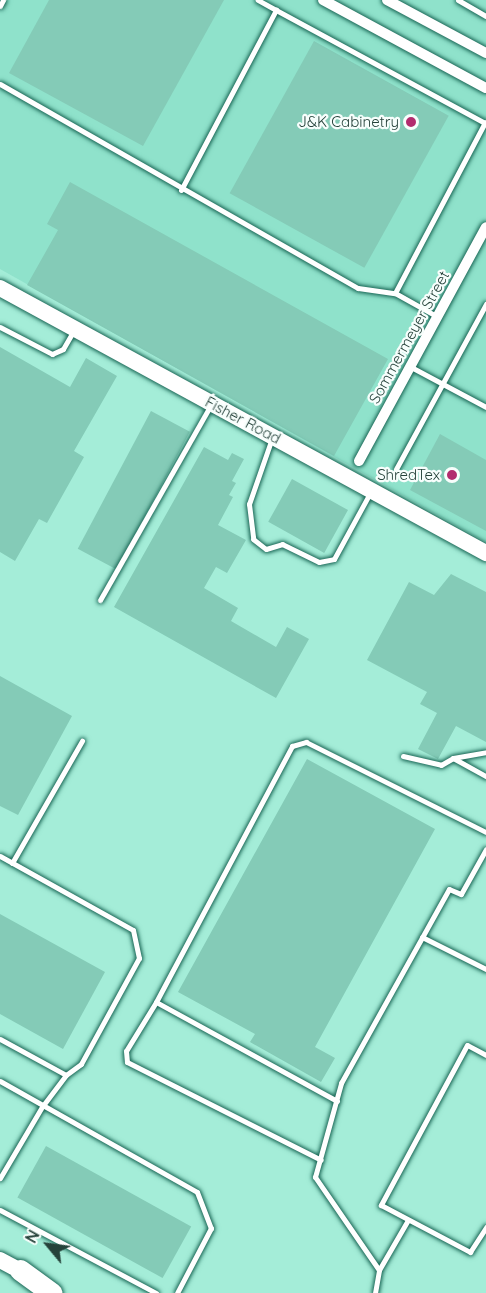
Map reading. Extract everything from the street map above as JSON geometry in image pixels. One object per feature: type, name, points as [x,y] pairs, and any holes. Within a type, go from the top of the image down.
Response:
[{"type":"highway","points":[[20,1270],[52,1293]]},
{"type":"street","points":[[387,0],[486,53]]},
{"type":"street","points":[[327,1],[486,88]]},
{"type":"street","name":"Sommermeyer Street","points":[[359,461],[486,228]]},
{"type":"street","name":"Fisher Road","points":[[0,288],[486,553]]},
{"type":"street","points":[[0,1260],[62,1293]]},
{"type":"lane","points":[[0,6],[3,0]]},
{"type":"lane","points":[[258,0],[485,122],[395,293]]},
{"type":"lane","points":[[458,0],[486,15]]},
{"type":"lane","points":[[182,190],[276,10]]},
{"type":"lane","points":[[0,84],[182,190],[358,288],[395,293],[438,317]]},
{"type":"lane","points":[[396,470],[486,304]]},
{"type":"lane","points":[[0,327],[52,354],[63,349],[75,328]]},
{"type":"lane","points":[[411,366],[486,407]]},
{"type":"lane","points":[[100,600],[212,403]]},
{"type":"lane","points":[[273,436],[249,504],[253,539],[266,549],[282,544],[319,562],[334,559],[371,490]]},
{"type":"lane","points":[[12,863],[82,741]]},
{"type":"lane","points":[[321,1160],[127,1062],[126,1051],[156,1002],[292,746],[306,742],[486,832]]},
{"type":"lane","points":[[403,756],[441,765],[453,758],[486,752]]},
{"type":"lane","points":[[453,758],[486,776]]},
{"type":"lane","points":[[379,1270],[315,1177],[341,1083],[449,889],[461,894],[486,849]]},
{"type":"lane","points":[[0,856],[134,930],[139,958],[81,1064],[66,1075],[43,1105],[0,1178]]},
{"type":"lane","points":[[422,937],[486,969]]},
{"type":"lane","points":[[156,1002],[337,1101]]},
{"type":"lane","points":[[0,1039],[66,1075]]},
{"type":"lane","points":[[486,1055],[467,1045],[381,1205],[470,1252],[486,1227]]},
{"type":"lane","points":[[0,1082],[197,1192],[211,1228],[177,1293]]},
{"type":"lane","points":[[0,1210],[156,1293]]},
{"type":"lane","points":[[375,1293],[379,1270],[408,1220]]},
{"type":"shaded area","points":[[0,0],[486,0],[486,542],[0,269]]},
{"type":"building","points":[[49,0],[224,0],[143,146],[9,73]]},
{"type":"building","points":[[314,41],[449,116],[364,268],[230,193]]},
{"type":"building","points":[[70,182],[388,359],[334,456],[27,285],[58,230],[47,224]]},
{"type":"building","points":[[0,347],[70,387],[86,358],[117,376],[74,451],[84,457],[47,523],[39,519],[15,561],[0,552]]},
{"type":"building","points":[[151,411],[190,432],[117,569],[78,549]]},
{"type":"building","name":"ShredTex","points":[[440,434],[486,460],[486,531],[410,490]]},
{"type":"building","points":[[204,447],[228,460],[232,453],[244,459],[232,481],[236,483],[229,495],[233,497],[218,525],[246,540],[227,573],[216,567],[204,588],[238,608],[231,621],[276,647],[287,627],[309,639],[276,698],[114,607]]},
{"type":"building","points":[[292,479],[348,510],[324,553],[268,522]]},
{"type":"building","points":[[451,574],[486,592],[486,742],[456,726],[438,759],[418,749],[437,713],[420,704],[427,692],[367,660],[409,582],[434,595]]},
{"type":"building","points":[[0,676],[72,716],[18,815],[0,806]]},
{"type":"building","points":[[307,759],[435,829],[315,1047],[335,1058],[321,1082],[250,1042],[255,1034],[178,992]]},
{"type":"building","points":[[0,914],[105,972],[63,1049],[0,1014]]},
{"type":"building","points":[[46,1146],[191,1226],[163,1278],[17,1198]]},
{"type":"place","name":"J&K Cabinetry","points":[[411,122]]},
{"type":"place","name":"ShredTex","points":[[452,475]]}]
